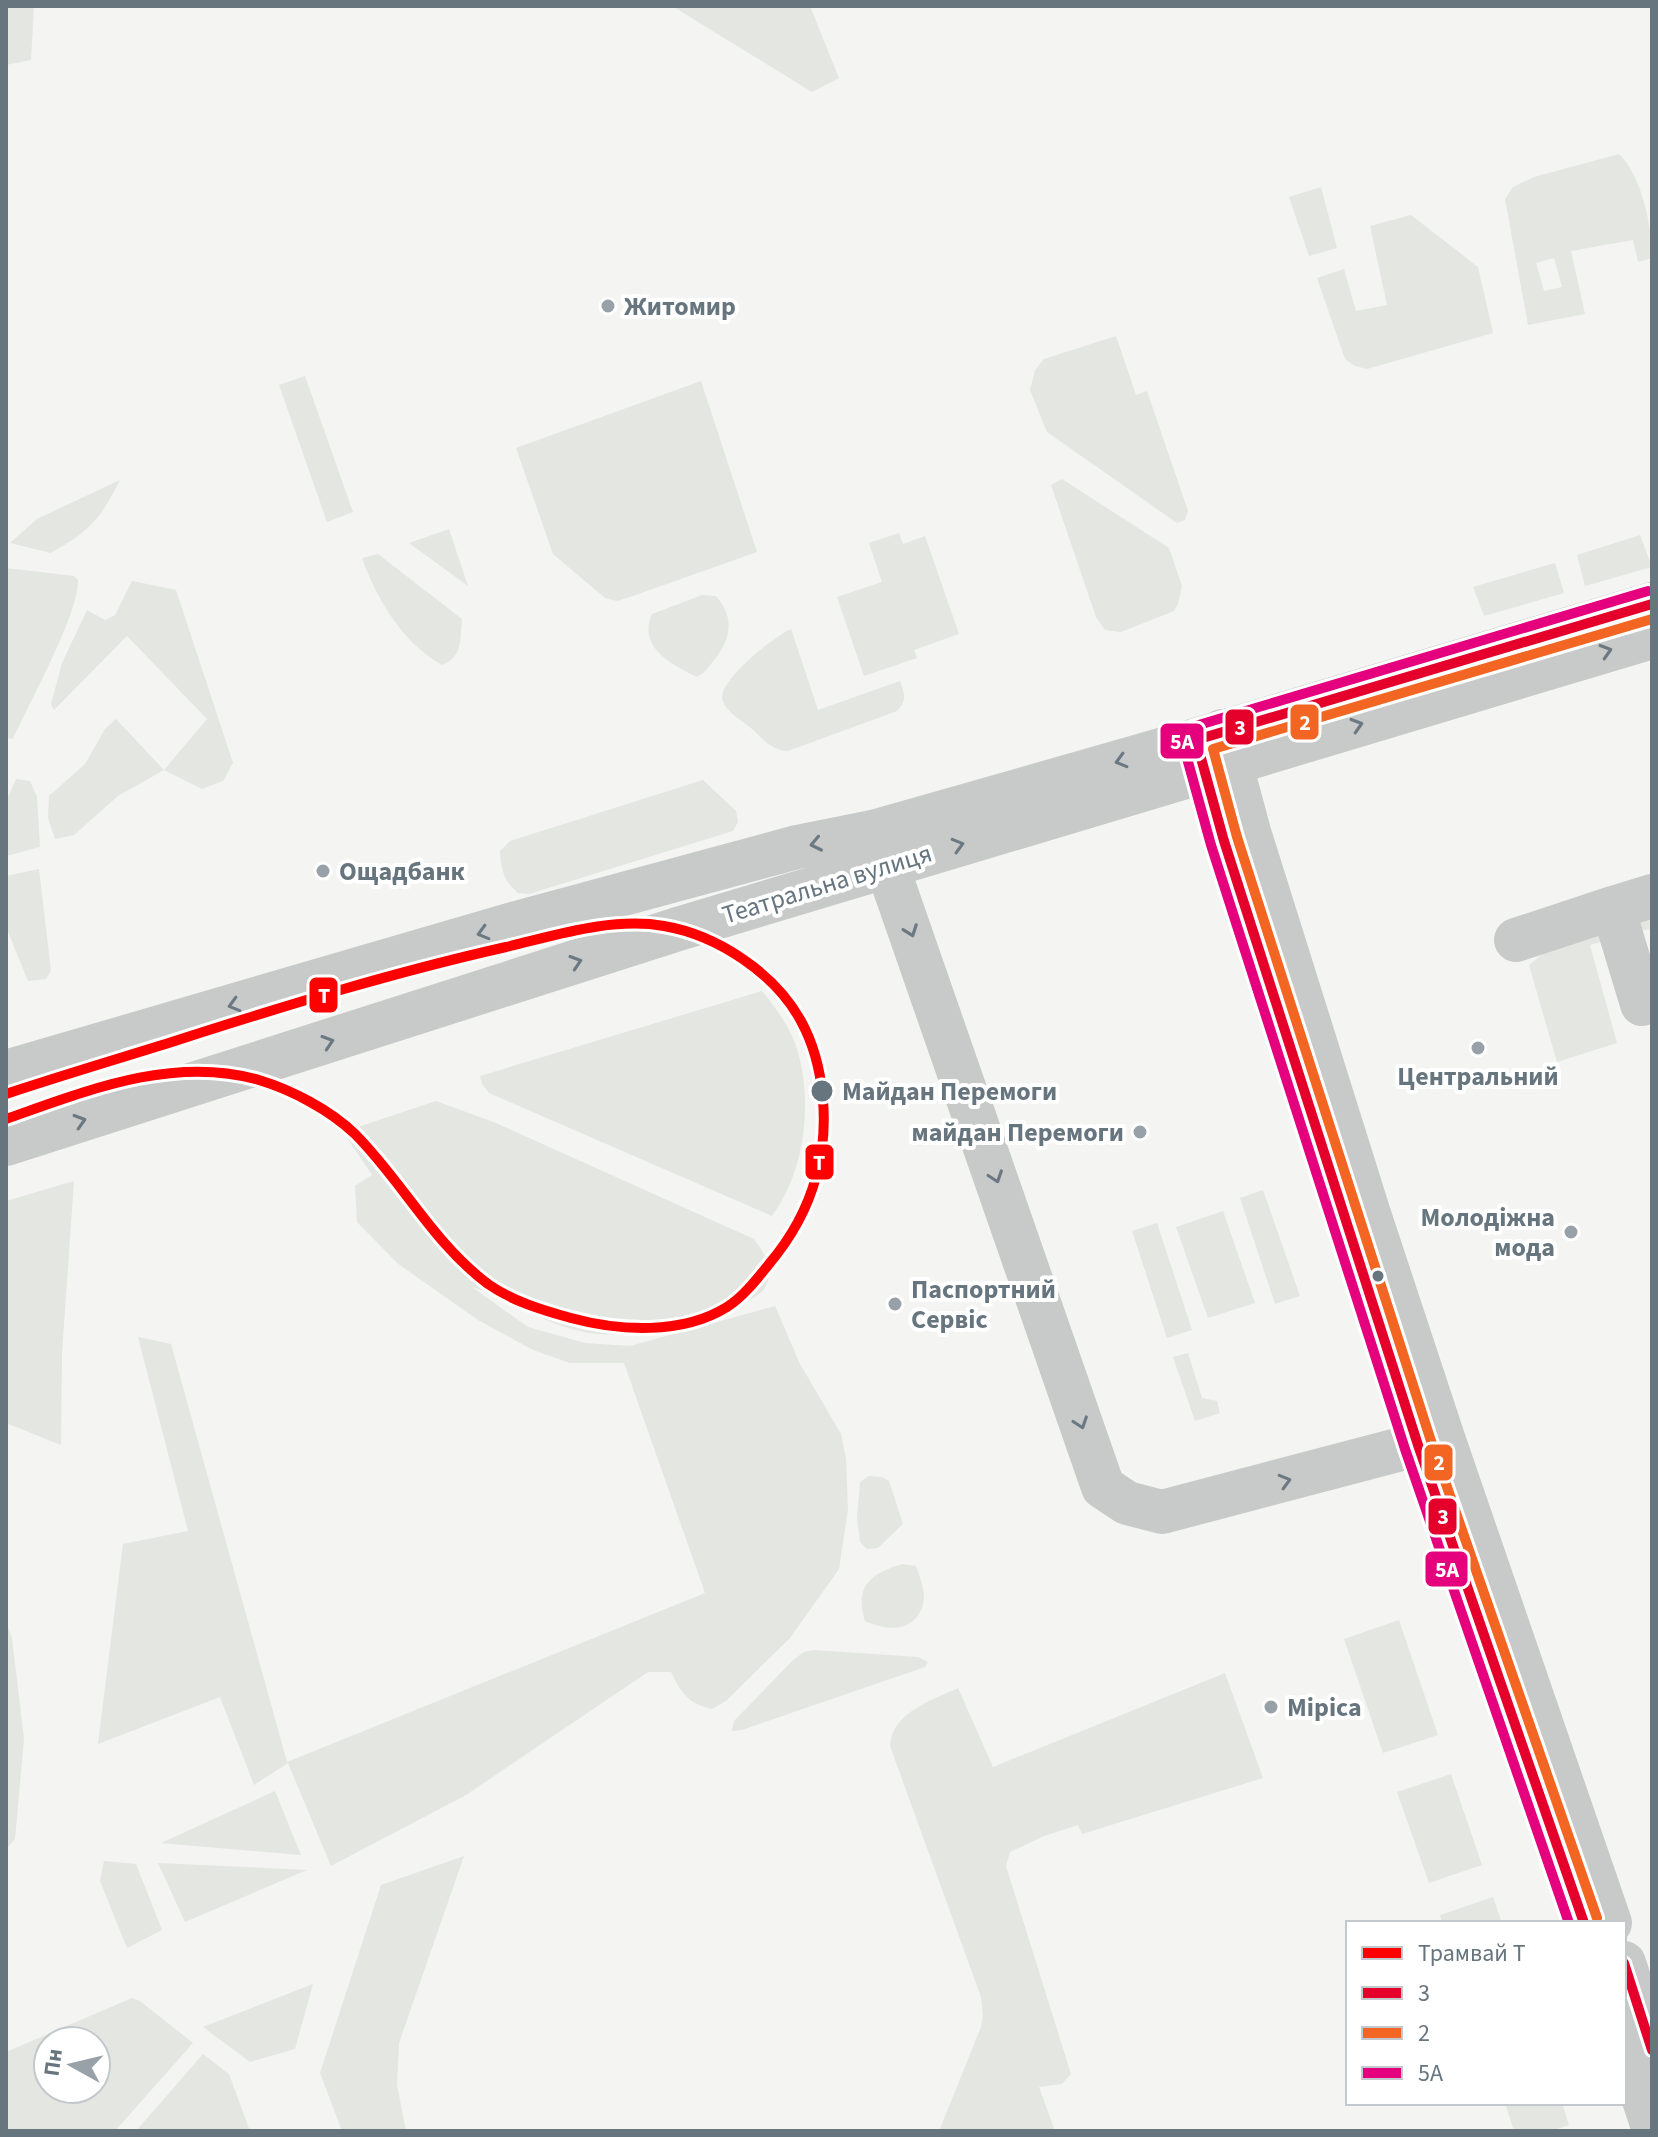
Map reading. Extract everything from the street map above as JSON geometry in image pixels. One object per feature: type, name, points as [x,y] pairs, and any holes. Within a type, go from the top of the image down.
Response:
[{"type":"street","name":"Театральна вулиця","points":[[1213,752],[1652,604]]},
{"type":"street","name":"Театральна вулиця","points":[[6,1144],[678,929],[882,848],[1213,752],[1652,637]]},
{"type":"street","points":[[1213,752],[1369,1214],[1431,1441],[1583,1921]]},
{"type":"street","name":"Театральна вулиця","points":[[6,1072],[509,925],[797,847],[882,848]]},
{"type":"street","points":[[882,848],[1103,1487],[1127,1503],[1162,1512],[1431,1441]]},
{"type":"street","points":[[1516,940],[1632,902],[1642,1004]]},
{"type":"street","points":[[1431,1441],[1609,1921]]},
{"type":"street","points":[[1633,1977],[1652,2050]]},
{"type":"street","points":[[1626,2046],[1652,2124]]},
{"type":"shaded area","points":[[6,6],[34,6],[31,60],[6,65]]},
{"type":"shaded area","points":[[672,6],[810,6],[839,78],[812,92]]},
{"type":"shaded area","points":[[1619,154],[1640,188],[1650,232],[1652,258],[1638,262],[1633,240],[1571,251],[1585,314],[1528,325],[1505,199],[1513,187],[1534,177]],"holes":[[[1554,258],[1562,287],[1544,291],[1536,263]]]},
{"type":"shaded area","points":[[1321,187],[1337,248],[1309,256],[1289,197]]},
{"type":"shaded area","points":[[1411,215],[1478,267],[1493,333],[1367,369],[1355,366],[1345,359],[1317,278],[1344,269],[1356,311],[1387,305],[1370,226]]},
{"type":"shaded area","points":[[1116,336],[1136,395],[1147,391],[1188,511],[1185,520],[1177,523],[1047,432],[1030,390],[1035,370],[1044,359]]},
{"type":"shaded area","points":[[305,376],[353,512],[327,522],[279,385]]},
{"type":"shaded area","points":[[701,381],[757,552],[617,601],[605,598],[553,554],[516,448]]},
{"type":"shaded area","points":[[1062,479],[1169,548],[1182,586],[1174,611],[1121,632],[1105,630],[1096,617],[1051,485]]},
{"type":"shaded area","points":[[120,480],[92,523],[51,553],[10,543],[37,519]]},
{"type":"shaded area","points":[[449,529],[468,586],[409,543]]},
{"type":"shaded area","points":[[899,533],[903,544],[925,536],[959,634],[914,650],[917,658],[864,676],[837,597],[882,582],[869,543]]},
{"type":"shaded area","points":[[1640,535],[1652,567],[1585,586],[1577,555]]},
{"type":"shaded area","points":[[378,554],[462,619],[459,646],[449,662],[442,665],[428,656],[393,619],[375,589],[362,558]]},
{"type":"shaded area","points":[[1555,563],[1564,593],[1484,616],[1473,587]]},
{"type":"shaded area","points":[[6,568],[74,576],[78,580],[71,614],[13,739],[6,738]]},
{"type":"shaded area","points":[[132,581],[176,590],[233,763],[223,781],[202,789],[164,770],[207,719],[127,636],[54,710],[51,704],[62,663],[87,610],[105,620],[115,615]]},
{"type":"shaded area","points":[[702,595],[716,596],[726,612],[729,627],[721,651],[697,677],[677,667],[660,653],[649,636],[649,626],[652,614]]},
{"type":"shaded area","points":[[791,629],[818,710],[900,681],[904,697],[900,707],[897,711],[788,751],[768,744],[730,711],[722,698],[739,669]]},
{"type":"shaded area","points":[[116,719],[164,770],[118,796],[74,835],[55,839],[48,818],[49,796],[85,764],[105,729]]},
{"type":"shaded area","points":[[16,779],[30,781],[37,797],[40,847],[6,856],[6,802]]},
{"type":"shaded area","points":[[703,780],[736,811],[738,822],[733,831],[529,894],[518,893],[506,879],[500,851],[510,841]]},
{"type":"shaded area","points":[[39,869],[51,971],[46,979],[28,981],[6,927],[6,876]]},
{"type":"shaded area","points":[[1652,900],[1652,938],[1649,929],[1590,945],[1617,1043],[1557,1062],[1529,965],[1583,921]]},
{"type":"shaded area","points":[[762,991],[792,1036],[804,1086],[805,1109],[799,1155],[784,1198],[772,1216],[489,1093],[482,1084],[480,1076]]},
{"type":"shaded area","points":[[436,1101],[496,1123],[754,1239],[769,1269],[767,1283],[756,1296],[703,1318],[645,1332],[602,1334],[569,1328],[472,1287],[528,1327],[585,1343],[630,1346],[775,1306],[800,1364],[841,1434],[846,1458],[848,1509],[839,1569],[790,1638],[726,1701],[712,1709],[704,1707],[687,1696],[671,1672],[648,1672],[466,1795],[331,1866],[288,1763],[254,1785],[220,1697],[98,1744],[123,1544],[188,1531],[138,1337],[171,1344],[287,1762],[705,1593],[624,1363],[570,1363],[533,1350],[478,1320],[397,1263],[357,1222],[355,1186],[372,1175],[343,1132]]},
{"type":"shaded area","points":[[74,1181],[62,1353],[61,1445],[6,1423],[6,1201]]},
{"type":"shaded area","points":[[1263,1190],[1300,1296],[1275,1304],[1240,1198]]},
{"type":"shaded area","points":[[1223,1211],[1255,1303],[1208,1318],[1176,1227]]},
{"type":"shaded area","points":[[1157,1223],[1192,1330],[1167,1338],[1132,1231]]},
{"type":"shaded area","points":[[1188,1353],[1202,1398],[1217,1401],[1220,1413],[1195,1421],[1173,1357]]},
{"type":"shaded area","points":[[869,1476],[889,1481],[903,1524],[878,1548],[867,1549],[860,1542],[857,1518],[860,1482]]},
{"type":"shaded area","points":[[903,1564],[916,1566],[919,1575],[924,1599],[919,1613],[907,1625],[899,1627],[882,1627],[865,1621],[862,1599],[868,1583],[882,1572]]},
{"type":"shaded area","points":[[1399,1620],[1438,1735],[1383,1753],[1344,1639]]},
{"type":"shaded area","points":[[6,1622],[12,1638],[24,1739],[15,1839],[6,1849]]},
{"type":"shaded area","points":[[814,1650],[918,1657],[928,1662],[925,1667],[732,1731],[734,1721],[793,1660],[804,1652]]},
{"type":"shaded area","points":[[1225,1673],[1263,1778],[1082,1834],[1078,1825],[1010,1852],[1006,1866],[1071,2074],[1062,2084],[1039,2087],[1055,2131],[939,2131],[981,2027],[983,2014],[981,1997],[890,1746],[898,1724],[925,1703],[958,1688],[993,1767]]},
{"type":"shaded area","points":[[1451,1774],[1482,1865],[1429,1883],[1397,1792]]},
{"type":"shaded area","points":[[275,1791],[301,1855],[161,1843]]},
{"type":"shaded area","points":[[464,1856],[399,2043],[397,2085],[406,2131],[342,2131],[320,2073],[381,1885]]},
{"type":"shaded area","points":[[104,1861],[136,1864],[162,1930],[127,1948],[100,1881]]},
{"type":"shaded area","points":[[158,1863],[307,1870],[185,1922]]},
{"type":"shaded area","points":[[1493,1897],[1501,1921],[1442,1921],[1440,1915]]},
{"type":"shaded area","points":[[313,1984],[295,2049],[250,2062],[203,2027]]},
{"type":"shaded area","points":[[132,1998],[193,2043],[115,2131],[6,2131],[6,2052],[32,2041],[32,2105],[112,2105],[112,2025],[69,2025]]},
{"type":"shaded area","points":[[203,2054],[229,2074],[250,2131],[136,2131]]},
{"type":"shaded area","points":[[1506,2105],[1563,2105],[1569,2125],[1551,2131],[1514,2131]]},
{"type":"tram line","name":"Т","points":[[6,1094],[423,967],[585,929],[644,924],[684,931],[724,947],[776,987],[790,1004],[809,1038],[820,1077],[824,1118],[820,1158],[808,1201],[791,1234],[760,1276],[733,1303],[709,1316],[650,1328],[609,1326],[571,1318],[497,1290],[468,1268],[451,1250],[372,1152],[345,1125],[310,1102],[259,1080],[227,1073],[162,1074],[99,1088],[6,1119]]},
{"type":"transit line","name":"5А","points":[[1568,1921],[1405,1449],[1211,845],[1182,740],[1184,732],[1192,727],[1648,591]]},
{"type":"transit line","name":"3","points":[[1583,1921],[1418,1445],[1224,841],[1196,740],[1652,604]]},
{"type":"transit line","name":"2","points":[[1597,1918],[1431,1441],[1237,837],[1213,749],[1652,619]]},
{"type":"transit line","name":"3","points":[[1626,1969],[1652,2050]]},
{"type":"place","name":"Житомир","points":[[608,306]]},
{"type":"place","name":"Ощадбанк","points":[[323,871]]},
{"type":"place","name":"Центральний","points":[[1478,1048]]},
{"type":"place","name":"Майдан Перемоги","points":[[822,1091]]},
{"type":"place","name":"майдан Перемоги","points":[[1140,1132]]},
{"type":"place","name":"Молодіжна мода","points":[[1571,1232]]},
{"type":"place","name":"Паспортний Сервіс","points":[[895,1304]]},
{"type":"place","name":"Міріса","points":[[1271,1707]]}]
